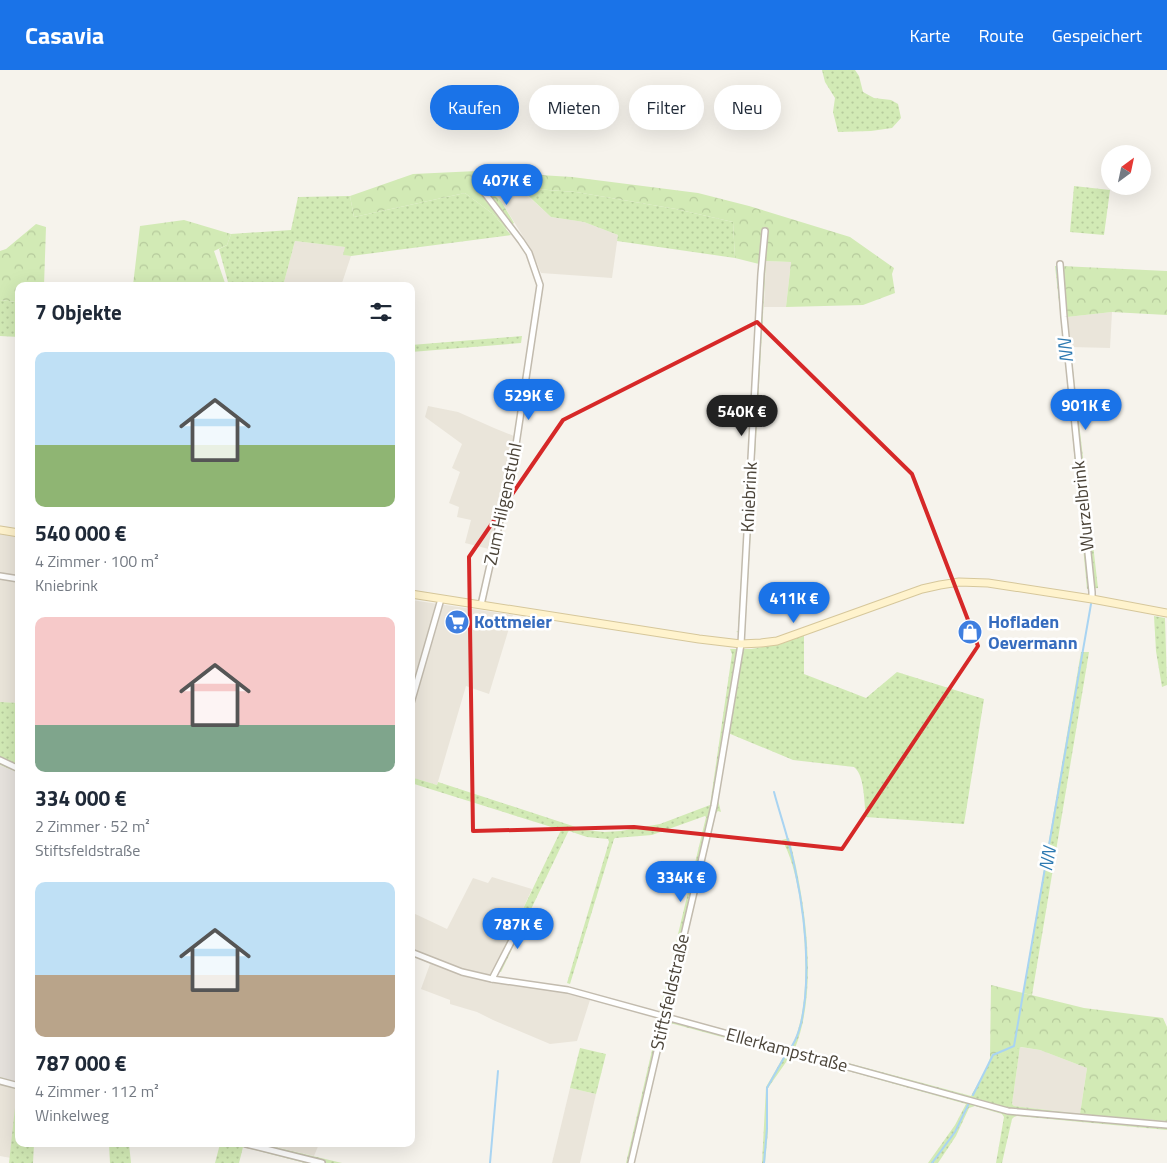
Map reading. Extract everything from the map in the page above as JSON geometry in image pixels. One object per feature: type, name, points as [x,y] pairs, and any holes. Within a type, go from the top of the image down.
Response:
[{"type":"main road","points":[[0,530],[15,532]]},
{"type":"main road","points":[[415,595],[740,644],[777,641],[922,590],[959,582],[988,583],[1167,613]]},
{"type":"street","name":"Zum Hilgenstuhl","points":[[477,183],[529,253],[540,285],[514,458],[481,605]]},
{"type":"street","name":"Kniebrink","points":[[740,644],[765,231]]},
{"type":"street","name":"Wurzelbrink","points":[[1060,264],[1092,599]]},
{"type":"street","points":[[0,576],[15,578]]},
{"type":"street","points":[[415,689],[441,599]]},
{"type":"street","name":"Stiftsfeldstraße","points":[[631,1163],[713,808],[740,644]]},
{"type":"street","points":[[0,760],[15,766]]},
{"type":"street","points":[[492,979],[526,913]]},
{"type":"street","name":"Ellerkampstraße","points":[[415,954],[462,972],[492,979],[568,990],[1008,1111],[1167,1125]]},
{"type":"street","points":[[0,1081],[15,1085]]},
{"type":"street","points":[[258,1147],[322,1163]]},
{"type":"highlighted area","points":[[757,322],[912,474],[978,646],[842,849],[634,827],[473,831],[469,557],[563,420]]},
{"type":"shaded area","points":[[486,188],[513,195],[526,194],[551,217],[584,222],[618,235],[612,278],[541,273],[531,249],[501,201]]},
{"type":"shaded area","points":[[295,241],[345,247],[344,255],[351,256],[342,282],[284,282]]},
{"type":"shaded area","points":[[766,261],[791,262],[786,307],[764,307]]},
{"type":"shaded area","points":[[1112,312],[1110,348],[1071,347],[1067,317]]},
{"type":"shaded area","points":[[428,406],[458,412],[514,436],[489,549],[465,543],[471,520],[457,517],[459,507],[449,503],[460,472],[452,468],[462,444],[425,417]]},
{"type":"shaded area","points":[[0,534],[15,536],[15,703],[0,702]]},
{"type":"shaded area","points":[[415,601],[513,615],[489,694],[466,686],[437,785],[415,778]]},
{"type":"shaded area","points":[[0,765],[15,771],[15,1082],[0,1077]]},
{"type":"shaded area","points":[[492,877],[532,889],[494,971],[493,982],[563,991],[590,1000],[577,1041],[550,1044],[477,1012],[450,1004],[450,1000],[421,989],[430,964],[415,957],[415,914],[447,929],[473,878],[488,883]]},
{"type":"shaded area","points":[[1020,1047],[1040,1050],[1087,1068],[1080,1114],[1014,1106],[1012,1104]]},
{"type":"shaded area","points":[[0,1085],[15,1089],[15,1112],[11,1158],[0,1156]]},
{"type":"shaded area","points":[[570,1088],[596,1094],[580,1163],[552,1163]]},
{"type":"shaded area","points":[[275,1147],[318,1147],[314,1156]]},
{"type":"green space","points":[[822,70],[855,70],[859,76],[863,92],[874,98],[891,100],[898,104],[901,118],[892,128],[838,132],[833,112],[835,98],[825,82]]},
{"type":"green space","points":[[477,171],[572,177],[698,193],[749,206],[850,237],[894,268],[892,274],[895,293],[863,305],[786,307],[791,262],[766,261],[759,264],[735,258],[733,222],[676,209],[576,192],[521,188],[526,194],[513,195],[486,188],[501,201],[514,223],[506,229],[493,214],[465,193],[354,217],[350,196],[413,174]]},
{"type":"green space","points":[[1074,186],[1101,189],[1101,195],[1109,195],[1104,235],[1070,232]]},
{"type":"green space","points":[[520,188],[576,192],[676,209],[733,222],[735,258],[617,241],[618,235],[584,222],[551,217]]},
{"type":"green space","points":[[465,193],[493,214],[511,235],[351,256],[343,255],[345,247],[295,241],[284,282],[228,282],[219,249],[227,245],[231,234],[291,230],[298,197],[350,196],[354,217]]},
{"type":"green space","points":[[184,220],[231,234],[227,245],[214,251],[225,282],[133,282],[140,226]]},
{"type":"green space","points":[[36,224],[46,227],[44,282],[15,282],[15,302],[0,300],[0,251],[6,249]]},
{"type":"green space","points":[[766,261],[745,633],[736,632],[738,631],[759,264]]},
{"type":"green space","points":[[1055,266],[1061,266],[1098,588],[1087,589]]},
{"type":"green space","points":[[1061,266],[1167,271],[1167,315],[1112,312],[1067,317]]},
{"type":"green space","points":[[0,300],[15,302],[15,337],[0,336]]},
{"type":"green space","points":[[522,336],[521,343],[415,352],[415,345]]},
{"type":"green space","points":[[1154,616],[1165,618],[1167,685],[1162,687],[1156,651]]},
{"type":"green space","points":[[804,635],[804,674],[866,698],[897,672],[984,699],[964,824],[866,817],[862,783],[858,771],[854,767],[793,760],[728,733],[718,800],[721,812],[718,811],[716,813],[670,1013],[674,1016],[792,1047],[804,1000],[805,953],[804,927],[796,878],[790,857],[782,840],[789,838],[804,915],[808,971],[806,999],[796,1049],[971,1096],[990,1058],[992,1059],[1020,1047],[1012,1104],[1014,1106],[1080,1114],[1167,1121],[1167,1130],[1017,1116],[1012,1119],[1002,1163],[996,1163],[1004,1117],[1002,1114],[975,1106],[969,1108],[956,1136],[938,1163],[928,1163],[955,1125],[966,1104],[791,1055],[768,1088],[768,1131],[765,1163],[762,1163],[766,1087],[785,1054],[670,1023],[666,1026],[634,1163],[626,1163],[657,1022],[706,817],[652,835],[614,839],[570,984],[567,983],[609,842],[608,839],[587,837],[568,832],[501,972],[493,971],[561,830],[415,784],[415,778],[437,785],[438,782],[585,830],[621,831],[660,824],[710,805],[732,654],[730,649],[751,649],[781,644]]},
{"type":"green space","points":[[1081,652],[1089,652],[1032,995],[1023,993]]},
{"type":"green space","points":[[0,702],[15,703],[15,771],[0,765]]},
{"type":"green space","points":[[991,985],[1084,1008],[1163,1018],[1167,1027],[1167,1121],[1080,1114],[1087,1068],[1040,1050],[1021,1047],[991,1060]]},
{"type":"green space","points":[[580,1048],[606,1054],[596,1094],[570,1088]]},
{"type":"green space","points":[[0,1077],[15,1082],[15,1089],[0,1085]]},
{"type":"green space","points":[[15,1108],[15,1147],[34,1147],[33,1163],[9,1163]]},
{"type":"green space","points":[[109,1147],[129,1147],[131,1163],[110,1163]]},
{"type":"green space","points":[[219,1147],[243,1147],[239,1163],[215,1163]]},
{"type":"green space","points":[[243,1147],[275,1147],[342,1163],[305,1163]]},
{"type":"waterway","name":"NN","points":[[1057,265],[1060,297]]},
{"type":"waterway","name":"NN","points":[[973,1095],[993,1055],[1014,1046],[1091,604]]},
{"type":"waterway","name":"NN","points":[[774,792],[793,859],[805,934],[805,998],[800,1029],[792,1046]]},
{"type":"waterway","name":"NN","points":[[764,1163],[767,1128],[767,1088],[786,1054]]},
{"type":"waterway","points":[[490,1163],[498,1071]]},
{"type":"waterway","name":"NN","points":[[932,1163],[955,1132],[969,1103]]},
{"type":"place","name":"Kottmeier","points":[[457,622]]},
{"type":"place","name":"Hofladen Oevermann","points":[[970,632]]}]
